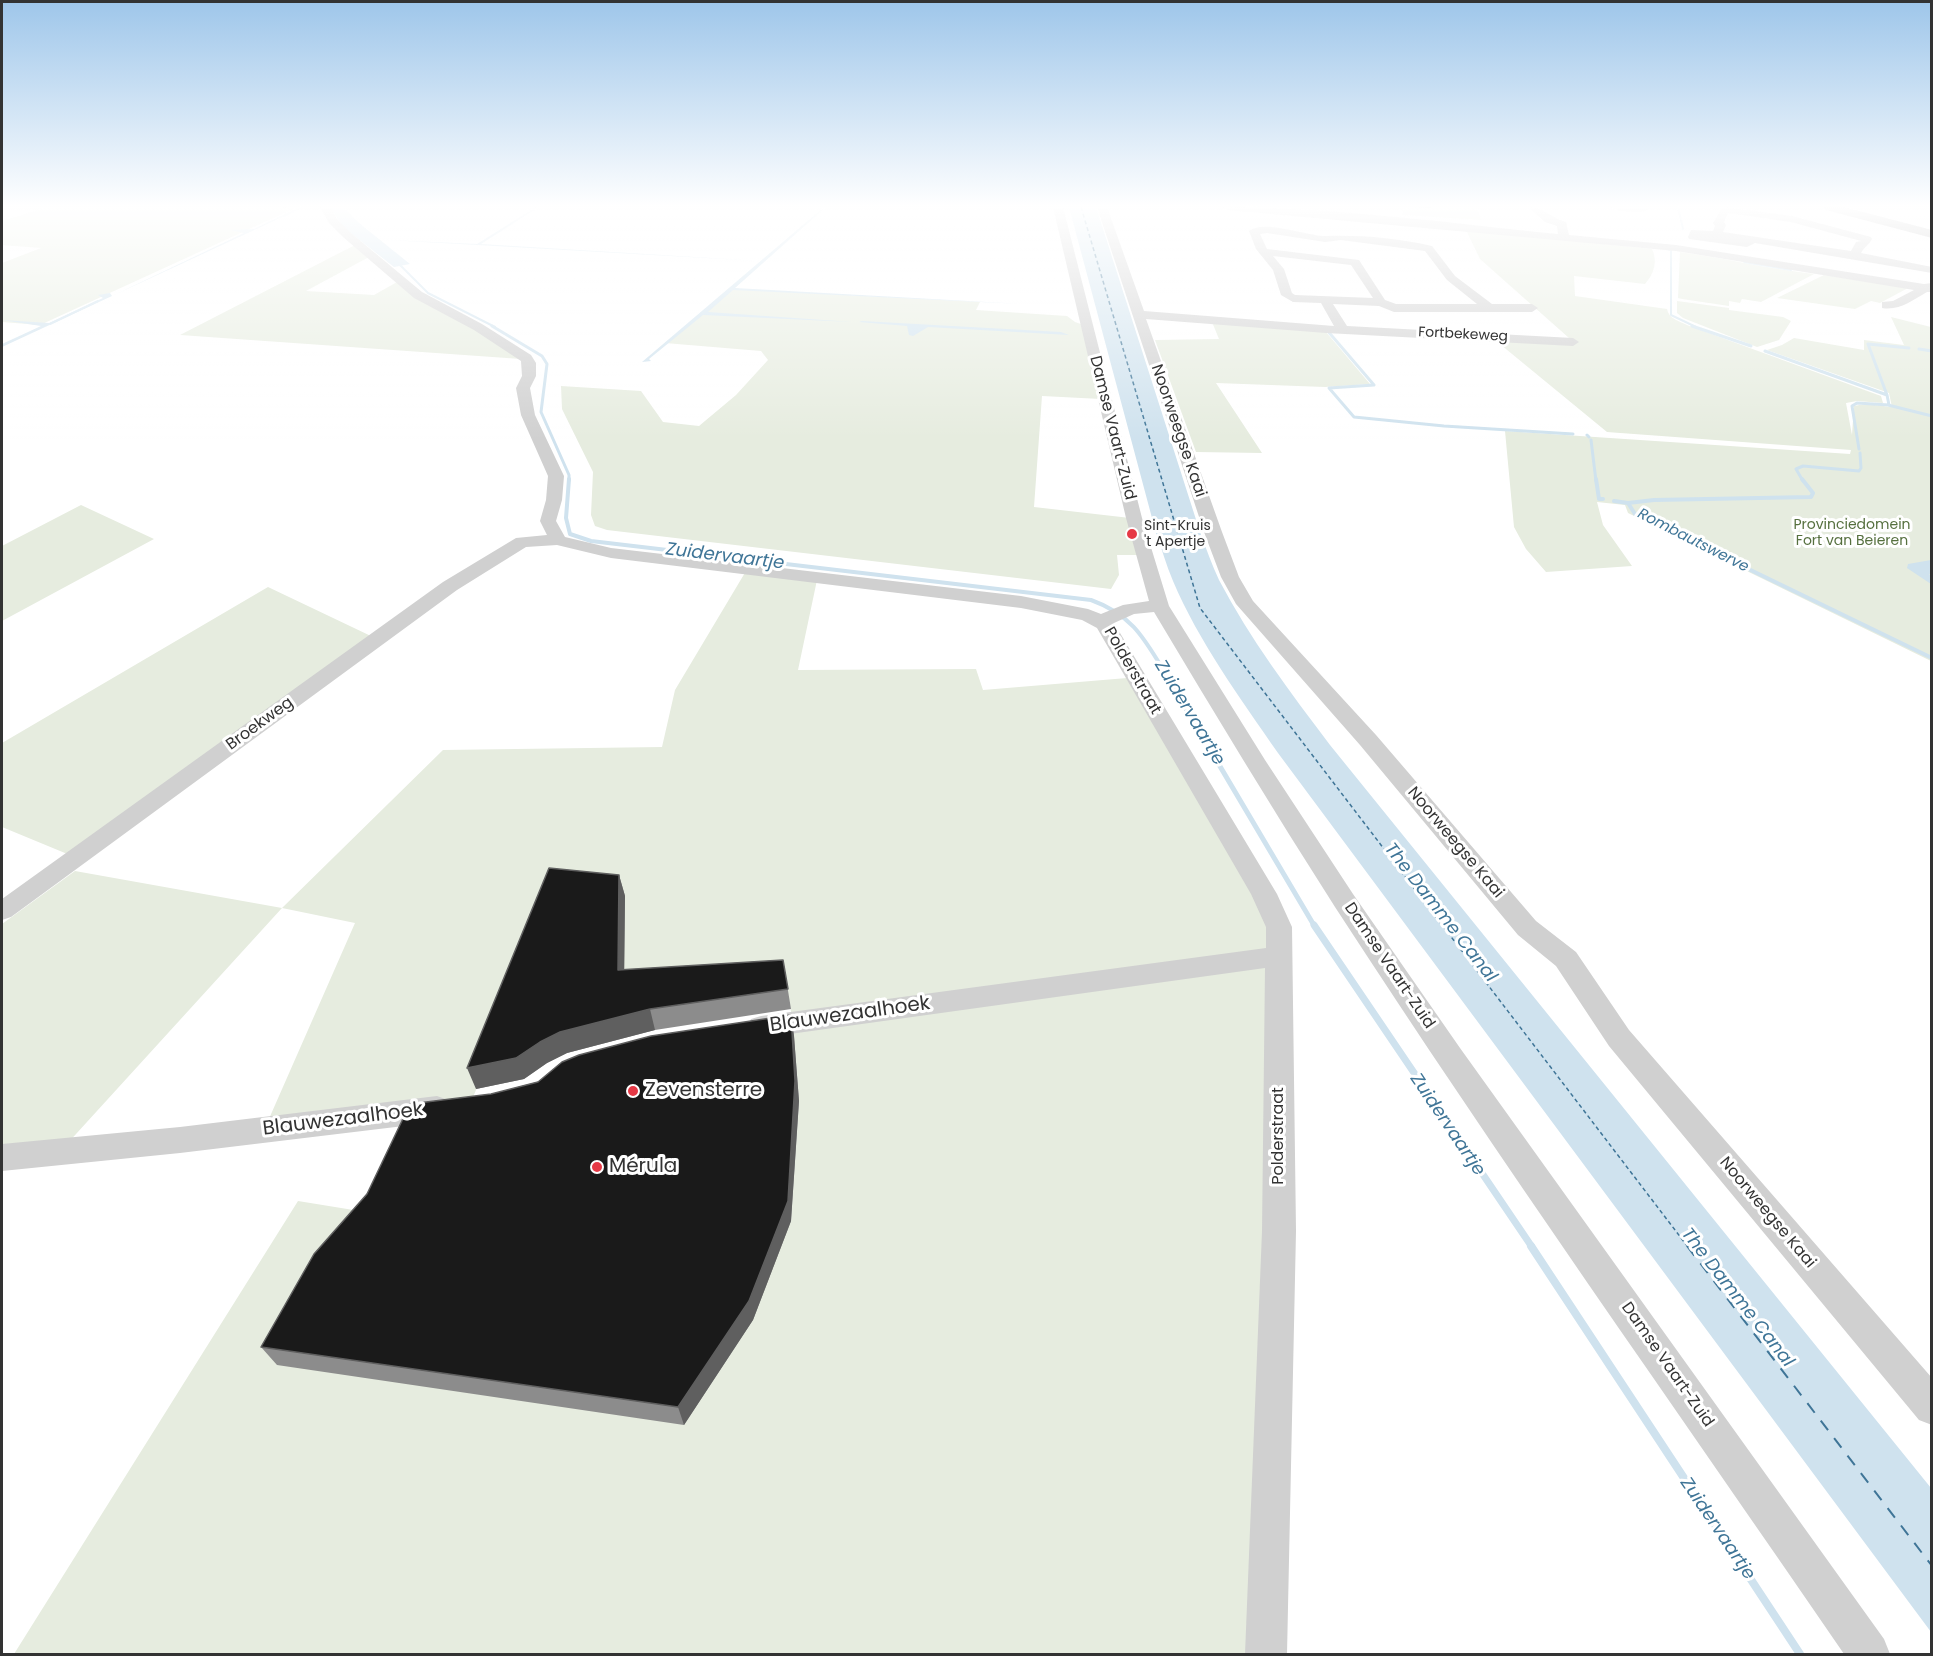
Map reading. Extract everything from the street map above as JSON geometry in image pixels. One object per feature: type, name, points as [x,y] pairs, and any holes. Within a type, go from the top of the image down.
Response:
[{"type":"street","points":[[406,284],[418,295],[478,327],[526,358],[529,363],[529,376],[524,388],[528,415],[556,476],[553,530]]},
{"type":"street","name":"Damse Vaart-Zuid","points":[[1077,284],[1134,518],[1160,606],[1344,900],[1869,1654]]},
{"type":"street","name":"Noorweegse Kaai","points":[[1128,284],[1213,532],[1230,578],[1245,604],[1353,723],[1527,928],[1566,960],[1619,1038],[1932,1407]]},
{"type":"street","points":[[1283,284],[1287,295],[1293,298],[1381,302],[1394,308],[1532,308]]},
{"type":"street","points":[[1369,284],[1381,302]]},
{"type":"street","points":[[1459,284],[1490,308]]},
{"type":"street","points":[[1909,284],[1926,287]]},
{"type":"street","points":[[1325,300],[1342,329]]},
{"type":"street","name":"Fortbekeweg","points":[[1139,315],[1573,342]]},
{"type":"street","name":"Broekweg","points":[[2,911],[450,586],[522,542],[553,530]]},
{"type":"street","name":"Polderstraat","points":[[553,530],[580,547],[611,553],[1021,602],[1106,619],[1264,894],[1279,927],[1279,1231],[1266,1654]]},
{"type":"street","points":[[1106,619],[1128,610],[1160,606]]},
{"type":"street","name":"Blauwezaalhoek","points":[[735,1031],[1280,957]]},
{"type":"street","name":"Blauwezaalhoek","points":[[2,1158],[265,1130],[464,1105]]},
{"type":"green space","points":[[2,284],[129,284],[40,325],[2,322]]},
{"type":"green space","points":[[279,284],[318,284],[306,291],[374,295],[393,284],[401,284],[471,325],[521,359],[180,335]]},
{"type":"green space","name":"Provinciedomein Fort van Beieren","points":[[1508,284],[1574,284],[1575,296],[1667,309],[1672,317],[1687,325],[1881,396],[1883,403],[1857,401],[1846,403],[1852,435],[1854,406],[1865,404],[1892,407],[1889,393],[1767,350],[1794,338],[1864,350],[1864,340],[1904,345],[1891,317],[1931,327],[1931,661],[1628,513],[1625,505],[1597,502],[1603,525],[1632,566],[1546,572],[1526,549],[1514,527],[1505,431],[1850,454],[1851,450],[1607,432],[1495,340],[1569,338]]},
{"type":"green space","points":[[1679,284],[1795,284],[1761,302],[1742,299],[1740,303],[1729,301],[1729,306],[1678,298]]},
{"type":"green space","points":[[1805,284],[1884,284],[1908,288],[1880,303],[1871,301],[1855,309],[1777,298]]},
{"type":"green space","points":[[732,289],[980,302],[976,310],[1067,316],[1084,325],[1101,399],[1042,396],[1034,507],[1130,518],[1139,555],[1117,555],[1119,575],[1111,589],[607,530],[595,526],[591,515],[593,472],[562,409],[561,386],[641,391],[663,422],[699,426],[736,395],[768,360],[761,351],[665,343]]},
{"type":"green space","points":[[1677,301],[1783,317],[1791,321],[1779,340],[1757,347],[1683,318],[1677,313]]},
{"type":"green space","points":[[1212,322],[1326,332],[1370,384],[1325,387],[1216,383],[1262,453],[1196,452],[1155,340],[1219,339]]},
{"type":"green space","points":[[81,505],[154,539],[2,621],[2,546]]},
{"type":"green space","points":[[746,571],[817,580],[798,670],[976,669],[983,690],[1127,678],[1279,927],[1266,1654],[14,1654],[298,1201],[378,1214],[791,1221],[799,1101],[793,1024],[786,981],[624,991],[555,889],[472,1100],[268,1121],[355,923],[282,908],[443,750],[662,747],[675,690]]},
{"type":"green space","points":[[268,587],[373,637],[77,858],[2,827],[2,743]]},
{"type":"green space","points":[[75,871],[282,908],[66,1145],[2,1150],[2,924]]},
{"type":"water","points":[[733,284],[739,284],[735,288],[1022,304],[733,290],[708,312],[852,322],[703,315],[649,359],[651,361],[642,362]]},
{"type":"water","name":"The Damme Canal","points":[[1090,284],[1121,284],[1211,562],[1231,602],[1285,685],[1330,745],[1931,1488],[1931,1632],[1278,753],[1195,626],[1173,581],[1156,533]]},
{"type":"water","points":[[110,293],[112,296],[2,347],[2,344],[41,326],[2,320],[49,323],[103,298],[98,295]]},
{"type":"water","points":[[859,322],[1061,332],[1069,335],[928,327],[913,336],[909,335],[907,326]]},
{"type":"water","points":[[1931,560],[1929,575],[1931,575],[1931,584],[1907,568],[1908,564]]},
{"type":"building","points":[[549,868],[619,875],[618,970],[783,960],[788,989],[650,1009],[560,1032],[516,1058],[467,1068]]},
{"type":"building","name":"Mérula","points":[[791,1015],[795,1081],[788,1201],[749,1301],[678,1407],[261,1347],[314,1254],[367,1194],[410,1104],[491,1094],[538,1082],[562,1062],[579,1055],[651,1036]]},
{"type":"waterway","name":"Zuidervaartje","points":[[419,284],[428,293],[495,327]]},
{"type":"waterway","name":"Rombautswerve","points":[[1671,284],[1671,315],[1696,327]]},
{"type":"waterway","points":[[50,324],[98,301]]},
{"type":"waterway","name":"Zuidervaartje","points":[[492,326],[542,356],[547,364],[541,412],[569,479]]},
{"type":"waterway","name":"Rombautswerve","points":[[1692,326],[1751,346]]},
{"type":"waterway","points":[[1326,329],[1374,385],[1329,388],[1354,417],[1444,426],[1573,434]]},
{"type":"waterway","points":[[1887,395],[1868,344],[1909,348]]},
{"type":"waterway","points":[[1919,349],[1932,351]]},
{"type":"waterway","name":"Rombautswerve","points":[[1765,351],[1887,395]]},
{"type":"waterway","name":"Rombautswerve","points":[[1859,449],[1852,406],[1857,403],[1889,405],[1887,395]]},
{"type":"waterway","points":[[1888,405],[1932,416]]},
{"type":"waterway","points":[[1591,440],[1596,481]]},
{"type":"waterway","name":"Rombautswerve","points":[[1803,481],[1796,469],[1803,466],[1859,471],[1861,468],[1860,453]]},
{"type":"waterway","name":"Zuidervaartje","points":[[569,479],[566,518],[570,534],[591,541],[1091,600],[1118,613],[1128,621],[1144,640],[1167,676]]},
{"type":"waterway","points":[[1596,479],[1599,499],[1603,499]]},
{"type":"waterway","name":"Rombautswerve","points":[[1628,503],[1654,500],[1811,497],[1813,493],[1802,479]]},
{"type":"waterway","points":[[1614,501],[1628,503]]},
{"type":"waterway","name":"Rombautswerve","points":[[1628,503],[1635,514],[1932,658]]},
{"type":"waterway","name":"Zuidervaartje","points":[[1166,675],[1315,927]]},
{"type":"waterway","name":"Zuidervaartje","points":[[1314,925],[1532,1247]]},
{"type":"waterway","name":"Zuidervaartje","points":[[1531,1246],[1800,1654]]},
{"type":"ferry route","points":[[1104,284],[1200,608],[1688,1247]]},
{"type":"ferry route","points":[[1687,1246],[1932,1566]]},
{"type":"place","name":"Sint-Kruis 't Apertje","points":[[1132,534]]},
{"type":"place","name":"Zevensterre","points":[[633,1091]]},
{"type":"place","name":"Mérula","points":[[597,1167]]}]
